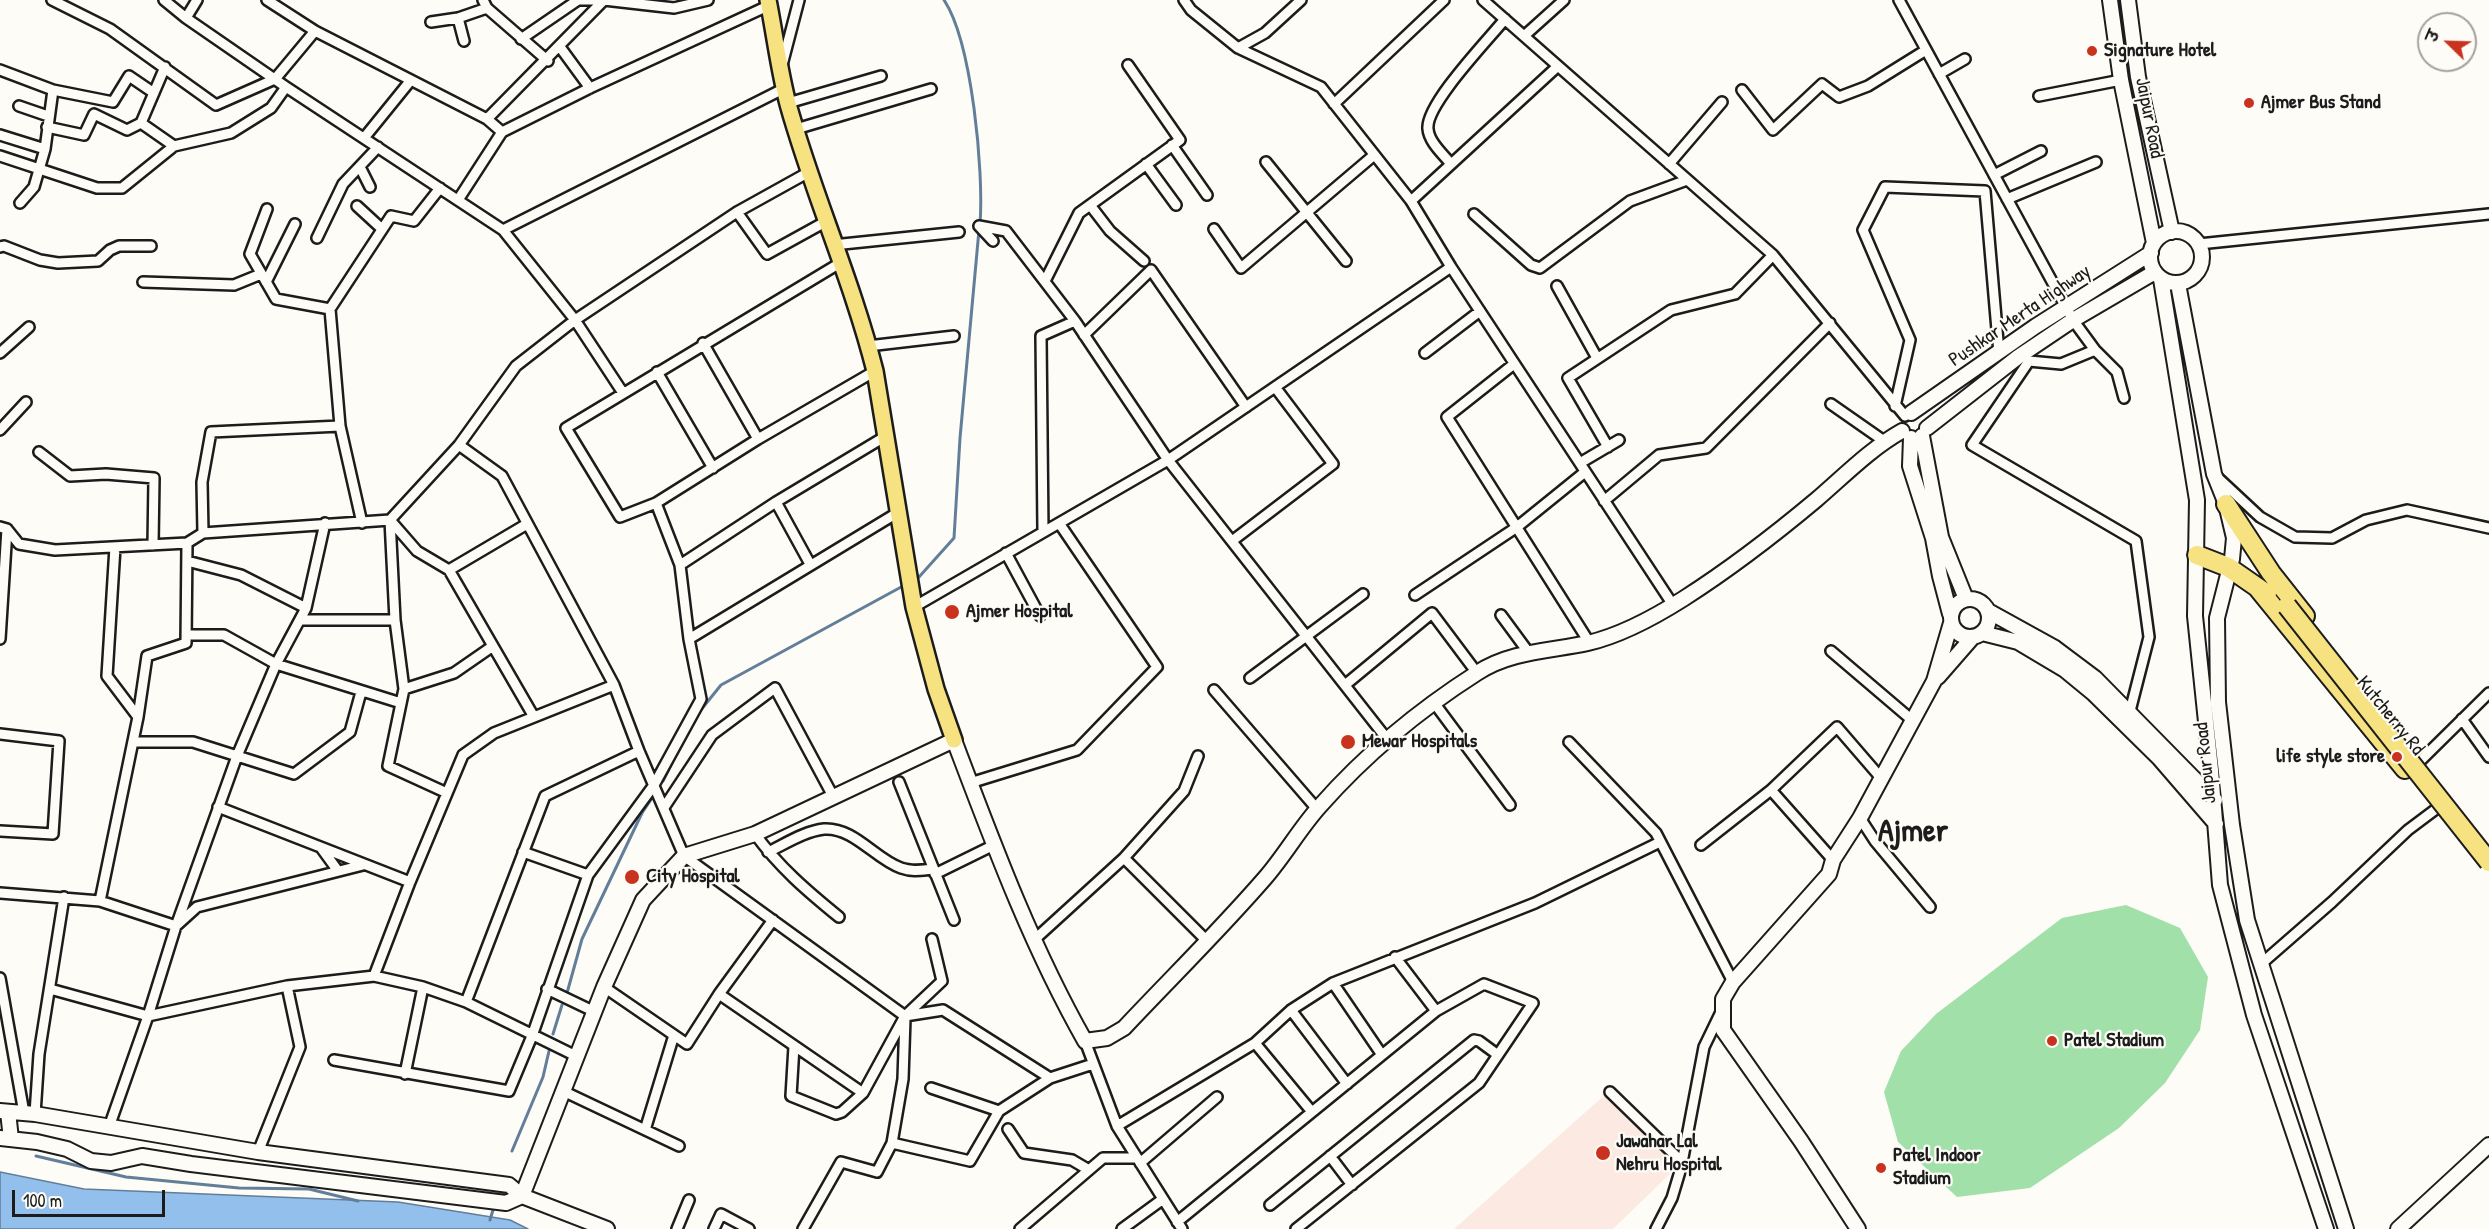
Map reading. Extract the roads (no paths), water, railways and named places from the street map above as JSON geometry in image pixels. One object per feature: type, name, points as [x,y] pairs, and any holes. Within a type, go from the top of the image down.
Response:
[{"type":"highway","points":[[2226,504],[2271,573],[2414,767]]},
{"type":"highway","points":[[2197,555],[2228,567],[2287,606]]},
{"type":"highway","points":[[2271,573],[2287,606],[2489,862]]},
{"type":"highway","name":"Kutcherry Rd","points":[[2257,587],[2414,767],[2443,803],[2489,873]]},
{"type":"highway","points":[[2443,803],[2489,848]]},
{"type":"main road","points":[[769,3],[786,95],[825,222],[868,346],[886,436],[913,602],[936,689],[954,740]]},
{"type":"street","points":[[52,0],[110,29],[216,105],[275,79],[315,31]]},
{"type":"street","points":[[164,0],[186,18],[286,87],[503,230],[575,320],[623,393]]},
{"type":"street","points":[[186,18],[197,0]]},
{"type":"street","points":[[267,0],[315,31],[487,119],[502,132]]},
{"type":"street","points":[[521,39],[578,0],[616,1],[674,8],[691,2],[708,0]]},
{"type":"street","points":[[487,119],[548,61],[604,0]]},
{"type":"street","points":[[781,70],[799,0]]},
{"type":"street","points":[[1184,0],[1191,10],[1238,48],[1321,87],[1411,201],[1451,267],[1673,605]]},
{"type":"street","points":[[1238,48],[1265,33],[1301,0]]},
{"type":"street","points":[[1334,104],[1444,0]]},
{"type":"street","points":[[1483,0],[1773,255],[1904,412],[1923,416],[1913,434],[1910,466],[1933,538],[1940,576],[1957,633],[2018,642],[2068,665]]},
{"type":"street","points":[[1524,36],[1564,0]]},
{"type":"street","points":[[1899,0],[2073,320],[2095,350],[2117,372],[2124,399]]},
{"type":"street","name":"Jaipur Road","points":[[2110,0],[2121,80],[2152,248]]},
{"type":"street","name":"Jaipur Road","points":[[2128,0],[2138,77],[2172,232]]},
{"type":"street","points":[[458,200],[502,132],[590,87],[769,3]]},
{"type":"street","points":[[431,22],[458,18],[485,4],[521,39],[548,61]]},
{"type":"street","points":[[458,18],[464,41]]},
{"type":"street","points":[[1451,164],[1430,137],[1428,125],[1430,117],[1443,93],[1505,20]]},
{"type":"street","points":[[560,48],[590,87]]},
{"type":"street","points":[[1742,90],[1773,130],[1822,84],[1839,97],[1868,86],[1926,50]]},
{"type":"street","points":[[1939,74],[1965,59]]},
{"type":"street","points":[[1045,281],[1079,213],[1180,140],[1128,65]]},
{"type":"street","points":[[1411,201],[1558,66]]},
{"type":"street","points":[[47,127],[84,135],[94,114],[127,130],[141,123],[165,67]]},
{"type":"street","points":[[0,70],[52,90],[113,102],[129,76],[154,93]]},
{"type":"street","points":[[503,230],[786,95],[880,76]]},
{"type":"street","points":[[364,138],[411,80]]},
{"type":"street","points":[[2039,96],[2121,80]]},
{"type":"street","points":[[0,156],[97,188],[122,188],[174,146],[231,133],[271,108],[286,87]]},
{"type":"street","points":[[796,129],[931,89]]},
{"type":"street","points":[[20,203],[34,187],[45,149],[52,90]]},
{"type":"street","points":[[1669,164],[1722,102]]},
{"type":"street","points":[[19,106],[48,116]]},
{"type":"street","points":[[141,123],[174,146]]},
{"type":"street","points":[[0,135],[45,149]]},
{"type":"street","points":[[1172,145],[1207,195]]},
{"type":"street","points":[[317,238],[344,184],[378,147]]},
{"type":"street","points":[[1994,175],[2042,151]]},
{"type":"street","points":[[1214,229],[1241,268],[1374,156]]},
{"type":"street","points":[[1266,162],[1346,261]]},
{"type":"street","points":[[2007,199],[2096,162]]},
{"type":"street","points":[[1146,164],[1176,205]]},
{"type":"street","points":[[360,167],[370,187]]},
{"type":"street","points":[[6,548],[19,544],[55,550],[187,543],[203,533],[390,520],[459,445],[516,366],[575,320],[737,212],[809,172]]},
{"type":"street","points":[[1474,214],[1531,265],[1540,268],[1630,201],[1687,180]]},
{"type":"street","points":[[1966,599],[1941,537],[1913,434],[1901,423],[1910,340],[1863,230],[1885,187],[1984,191],[1999,353]]},
{"type":"street","points":[[362,523],[340,426],[330,309],[391,216],[414,221],[440,188]]},
{"type":"street","points":[[1090,205],[1110,231],[1144,261]]},
{"type":"street","points":[[357,206],[382,229]]},
{"type":"street","points":[[267,209],[250,254],[276,299],[330,309]]},
{"type":"street","points":[[737,212],[767,254],[825,222]]},
{"type":"street","points":[[2199,244],[2489,214]]},
{"type":"street","points":[[143,282],[234,285],[263,278],[295,224]]},
{"type":"street","points":[[993,241],[979,226],[1006,231],[1075,321],[1168,460],[1387,739]]},
{"type":"street","points":[[833,245],[959,232]]},
{"type":"street","points":[[2172,232],[2182,232],[2192,236],[2199,244],[2202,254],[2202,265],[2196,274],[2188,281],[2178,284],[2158,275],[2151,264],[2152,248],[2162,236],[2172,232]]},
{"type":"street","points":[[0,247],[4,246],[40,260],[58,262],[98,261],[110,250],[119,246],[151,246]]},
{"type":"street","name":"Pushkar Merta Highway","points":[[1904,412],[1999,353],[2152,248]]},
{"type":"street","points":[[1608,447],[1568,378],[1671,310],[1735,294],[1773,255]]},
{"type":"street","points":[[617,527],[620,517],[566,428],[703,343],[840,263]]},
{"type":"street","points":[[913,602],[1006,554],[1168,460],[1451,267]]},
{"type":"street","points":[[1084,335],[1151,270],[1246,407]]},
{"type":"street","name":"Jaipur Road","points":[[2158,275],[2197,500],[2195,616],[2214,799],[2220,885],[2251,1004],[2326,1229]]},
{"type":"street","name":"Pushkar Merta Highway","points":[[1851,470],[1880,456],[1913,434],[2073,320],[2158,275]]},
{"type":"street","name":"Jaipur Road","points":[[2178,284],[2214,474],[2226,504],[2234,538],[2232,559],[2228,567],[2217,618],[2218,702],[2247,920],[2346,1229]]},
{"type":"street","points":[[1557,286],[1597,358]]},
{"type":"street","points":[[1425,353],[1480,311]]},
{"type":"street","points":[[1043,532],[1041,336],[1075,321]]},
{"type":"street","points":[[1604,501],[1659,455],[1706,448],[1830,323]]},
{"type":"street","points":[[0,353],[29,327]]},
{"type":"street","points":[[868,346],[954,336]]},
{"type":"street","points":[[703,343],[758,439]]},
{"type":"street","points":[[2095,350],[2061,364],[2029,361],[1972,445],[2136,542],[2149,637],[2127,719]]},
{"type":"street","points":[[1514,364],[1447,417],[1589,642]]},
{"type":"street","points":[[620,517],[656,503],[758,439],[874,371]]},
{"type":"street","points":[[657,372],[713,468]]},
{"type":"street","points":[[1232,541],[1333,464],[1275,387]]},
{"type":"street","points":[[0,430],[26,402]]},
{"type":"street","points":[[1831,404],[1884,441]]},
{"type":"street","points":[[203,533],[202,482],[211,432],[340,426]]},
{"type":"street","name":"Pushkar Merta Highway","points":[[1851,470],[1884,441],[1913,434]]},
{"type":"street","points":[[680,565],[776,502],[886,436]]},
{"type":"street","points":[[1415,595],[1517,527],[1582,467],[1619,440]]},
{"type":"street","points":[[459,445],[502,476],[614,685],[639,752],[665,807],[684,856],[905,1016],[943,1010],[1050,1078]]},
{"type":"street","points":[[39,452],[70,476],[106,474],[154,478],[153,545]]},
{"type":"street","points":[[1085,1041],[1107,1038],[1124,1028],[1208,942],[1266,877],[1317,808],[1350,772],[1387,739],[1490,665],[1529,653],[1589,642],[1636,627],[1720,575],[1767,541],[1851,470]]},
{"type":"street","points":[[2214,474],[2260,517],[2295,537],[2332,538],[2366,520],[2407,510],[2489,528]]},
{"type":"street","points":[[776,502],[810,564]]},
{"type":"street","points":[[334,1060],[509,1091],[532,1036],[588,875],[654,785],[702,699],[690,639],[680,565],[656,503]]},
{"type":"street","points":[[690,639],[897,513]]},
{"type":"street","points":[[390,520],[417,551],[449,570],[534,717]]},
{"type":"street","points":[[390,520],[395,620],[404,689],[388,766],[447,793]]},
{"type":"street","points":[[109,1127],[148,1016],[176,926],[237,756],[276,664],[306,608],[325,523]]},
{"type":"street","points":[[449,570],[526,524]]},
{"type":"street","points":[[970,783],[1077,750],[1157,667],[1059,524]]},
{"type":"street","points":[[4,528],[19,544]]},
{"type":"street","points":[[0,637],[6,548],[4,528]]},
{"type":"street","points":[[100,901],[134,742],[147,656],[186,643],[187,543]]},
{"type":"street","points":[[115,547],[107,676],[138,717]]},
{"type":"street","points":[[1006,554],[1040,616]]},
{"type":"street","points":[[187,561],[241,575],[306,608]]},
{"type":"street","points":[[1251,678],[1363,594]]},
{"type":"street","points":[[1934,681],[1955,606],[1966,599],[1979,601],[1988,611],[2068,665],[2093,693],[2127,719],[2231,812]]},
{"type":"street","points":[[1855,1227],[1801,1141],[1723,1030],[1723,999],[1733,982],[1829,874],[1833,860],[1860,818],[1934,681],[1988,624],[1988,611]]},
{"type":"street","points":[[1345,685],[1432,613],[1477,673]]},
{"type":"street","points":[[1501,615],[1529,653]]},
{"type":"street","points":[[301,620],[395,620]]},
{"type":"street","points":[[186,635],[224,635],[276,664],[401,703]]},
{"type":"street","points":[[404,689],[454,673],[493,646]]},
{"type":"street","points":[[1832,651],[1912,720]]},
{"type":"street","points":[[375,976],[410,882],[464,754],[494,733],[614,685]]},
{"type":"street","points":[[665,807],[712,735],[775,688],[834,798]]},
{"type":"street","points":[[1214,690],[1317,808]]},
{"type":"street","points":[[134,742],[193,742],[294,774],[350,732],[361,692]]},
{"type":"street","points":[[2414,767],[2489,693]]},
{"type":"street","points":[[1435,704],[1510,805]]},
{"type":"street","points":[[2127,719],[2215,822],[2235,842]]},
{"type":"street","points":[[2462,719],[2489,756]]},
{"type":"street","points":[[1701,845],[1772,790],[1837,727],[1881,778]]},
{"type":"street","points":[[0,734],[59,741],[53,834],[0,831]]},
{"type":"street","points":[[607,1229],[522,1196],[509,1185],[258,1152],[4,1111],[5,1139],[37,1142],[67,1149],[91,1161],[111,1162],[142,1156],[506,1203],[522,1196],[604,987],[644,900],[684,856],[755,834],[954,740],[994,845],[1034,940],[1056,990],[1085,1041],[1117,1126],[1180,1226],[1312,1112],[1436,1011],[1484,984],[1533,1004],[1479,1083],[1296,1229]]},
{"type":"street","points":[[1569,742],[1656,833],[1733,982]]},
{"type":"street","points":[[466,1002],[545,796],[639,752]]},
{"type":"street","points":[[1034,940],[1124,858],[1184,792],[1198,756]]},
{"type":"street","points":[[899,783],[954,920]]},
{"type":"street","points":[[1772,790],[1833,860]]},
{"type":"street","points":[[2261,964],[2332,902],[2408,830],[2443,803]]},
{"type":"street","points":[[218,807],[410,882]]},
{"type":"street","points":[[1860,818],[1875,841],[1930,908]]},
{"type":"street","points":[[768,852],[812,832],[825,829],[836,830],[862,842],[899,867],[934,871],[994,845]]},
{"type":"street","points":[[755,834],[768,852],[798,884],[838,917]]},
{"type":"street","points":[[1117,1126],[1255,1042],[1291,1010],[1333,984],[1395,957],[1535,903],[1660,842]]},
{"type":"street","points":[[321,848],[338,871]]},
{"type":"street","points":[[523,852],[588,875]]},
{"type":"street","points":[[1124,858],[1208,942]]},
{"type":"street","points":[[176,926],[197,907],[363,865]]},
{"type":"street","points":[[0,893],[100,901],[176,926]]},
{"type":"street","points":[[29,1114],[64,897]]},
{"type":"street","points":[[670,1048],[687,1044],[719,994],[773,920]]},
{"type":"street","points":[[794,1046],[791,1096],[836,1114],[842,1112],[863,1093],[905,1016],[942,981],[932,939]]},
{"type":"street","points":[[1395,957],[1436,1011]]},
{"type":"street","points":[[50,989],[148,1016],[287,986],[375,976],[423,987],[466,1002],[576,1056]]},
{"type":"street","points":[[0,978],[29,1114]]},
{"type":"street","points":[[1333,984],[1382,1055]]},
{"type":"street","points":[[258,1152],[300,1047],[287,986]]},
{"type":"street","points":[[405,1074],[423,987]]},
{"type":"street","points":[[604,987],[687,1044]]},
{"type":"street","points":[[547,989],[595,1012]]},
{"type":"street","points":[[719,994],[863,1093]]},
{"type":"street","points":[[2251,1004],[2271,995]]},
{"type":"street","points":[[1291,1010],[1347,1084]]},
{"type":"street","points":[[1656,1229],[1672,1198],[1682,1162],[1704,1047],[1722,1012]]},
{"type":"street","points":[[803,1229],[841,1162],[878,1172],[892,1143],[903,1079],[905,1016]]},
{"type":"street","points":[[645,1130],[674,1035]]},
{"type":"street","points":[[1270,1205],[1474,1040],[1479,1041],[1498,1055]]},
{"type":"street","points":[[1255,1042],[1312,1112]]},
{"type":"street","points":[[892,1143],[970,1161],[999,1111],[1050,1078],[1093,1064]]},
{"type":"street","points":[[931,1088],[999,1111]]},
{"type":"street","points":[[563,1091],[679,1146]]},
{"type":"street","points":[[1610,1092],[1682,1162]]},
{"type":"street","points":[[1020,1229],[1103,1158],[1138,1160],[1217,1097]]},
{"type":"street","points":[[1008,1129],[1024,1153],[1072,1160],[1089,1170]]},
{"type":"street","points":[[2397,1228],[2489,1145]]},
{"type":"street","points":[[1330,1156],[1352,1185]]},
{"type":"street","points":[[2305,1168],[2324,1160]]},
{"type":"street","points":[[485,1200],[490,1182]]},
{"type":"street","points":[[1122,1229],[1162,1198]]},
{"type":"street","points":[[677,1229],[689,1200]]},
{"type":"street","points":[[714,1229],[721,1214],[749,1229]]},
{"type":"water","points":[[0,1172],[84,1189],[398,1202],[510,1220],[528,1229],[0,1229]]},
{"type":"waterway","points":[[944,0],[954,20],[969,76],[978,141],[980,224]]},
{"type":"waterway","points":[[919,577],[954,538],[960,438],[979,230]]},
{"type":"waterway","points":[[696,716],[721,685],[903,586]]},
{"type":"waterway","points":[[663,781],[675,757]]},
{"type":"waterway","points":[[567,993],[582,939],[642,813],[654,795]]},
{"type":"waterway","points":[[553,1034],[562,1005]]},
{"type":"waterway","points":[[512,1151],[543,1077],[549,1051]]},
{"type":"waterway","points":[[36,1156],[126,1177],[239,1188],[309,1189],[358,1201]]},
{"type":"waterway","points":[[490,1220],[493,1210]]},
{"type":"place","name":"Signature Hotel","points":[[2092,51]]},
{"type":"place","name":"Ajmer Bus Stand","points":[[2249,103]]},
{"type":"place","name":"Ajmer Hospital","points":[[952,612]]},
{"type":"place","name":"Mewar Hospitals","points":[[1348,742]]},
{"type":"place","name":"life style store","points":[[2397,757]]},
{"type":"place","name":"City Hospital","points":[[632,877]]},
{"type":"place","name":"Patel Stadium","points":[[2052,1041]]},
{"type":"place","name":"Jawahar Lal Nehru Hospital","points":[[1603,1153]]},
{"type":"place","name":"Patel Indoor Stadium","points":[[1881,1168]]},
{"type":"district","name":"Ajmer","points":[[1913,832]]}]
